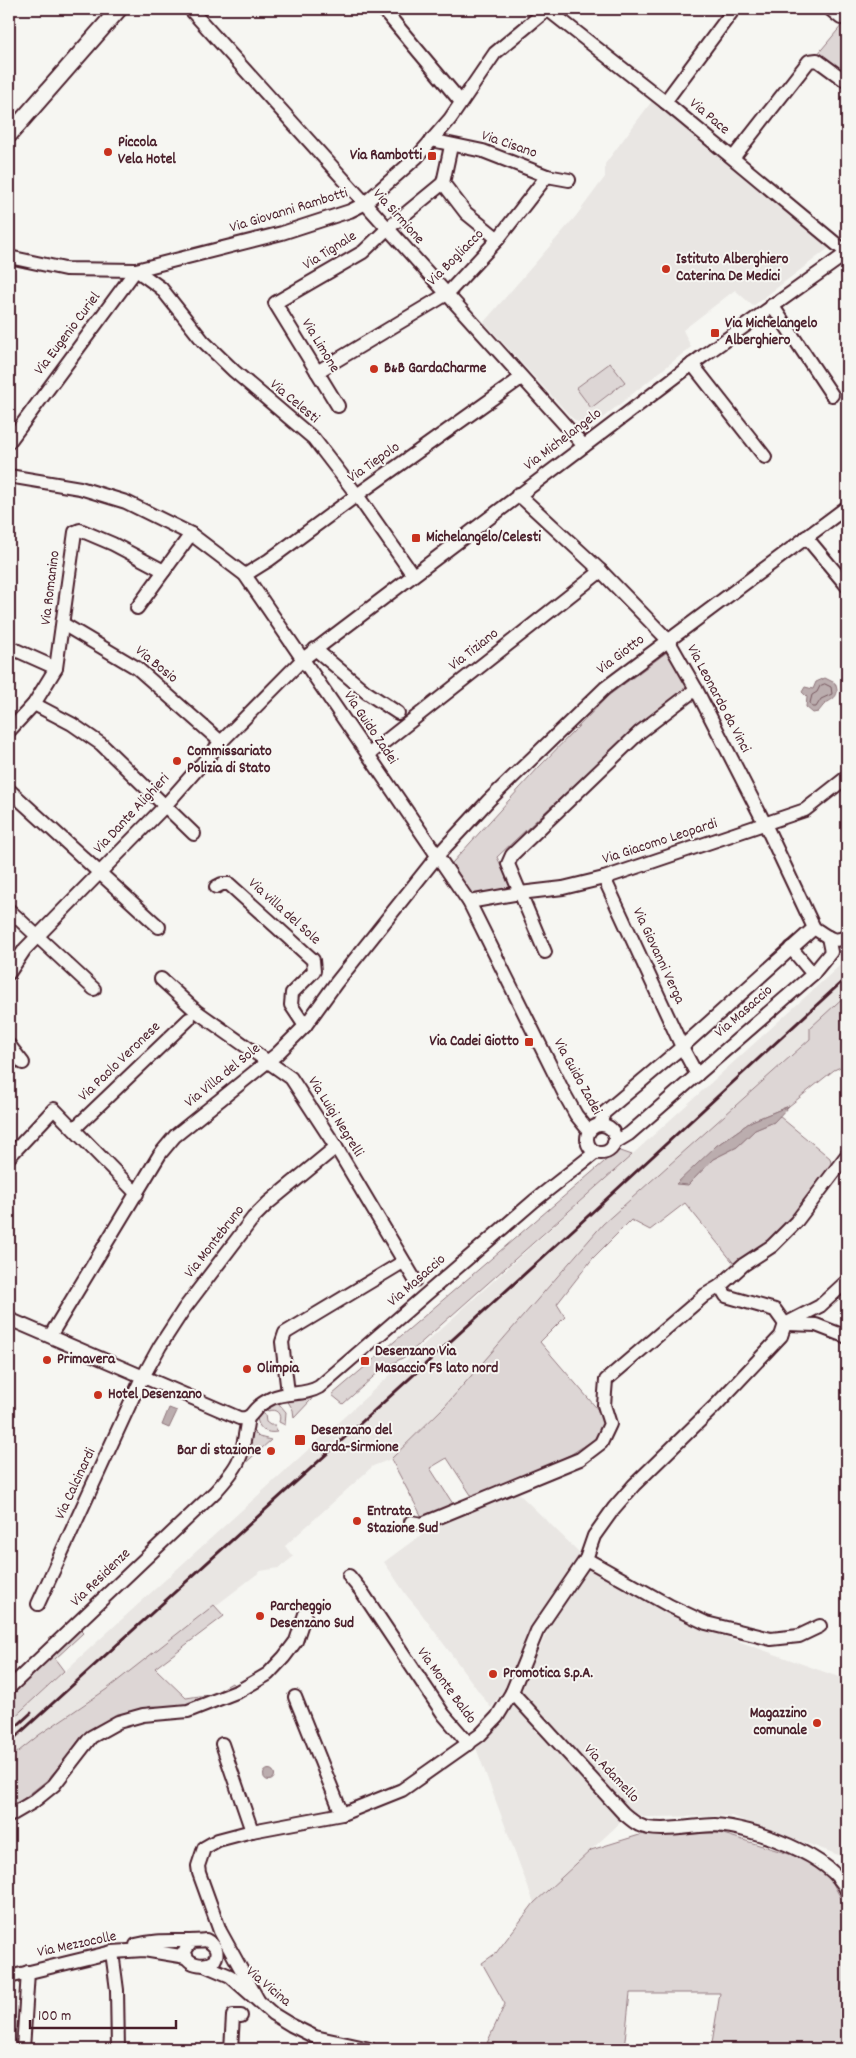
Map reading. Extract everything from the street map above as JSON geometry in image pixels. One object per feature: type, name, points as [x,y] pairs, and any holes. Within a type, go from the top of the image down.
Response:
[{"type":"main road","points":[[9,135],[119,9]]},
{"type":"street","name":"Via Sirmione","points":[[190,9],[584,446]]},
{"type":"street","points":[[383,9],[461,102]]},
{"type":"street","name":"Via Giovanni Rambotti","points":[[10,262],[65,269],[136,270],[282,233],[364,204],[417,157],[461,102],[495,53],[516,33],[547,9]]},
{"type":"street","name":"Via Pace","points":[[547,9],[665,102],[847,253]]},
{"type":"street","points":[[665,102],[734,9]]},
{"type":"street","points":[[830,9],[841,18]]},
{"type":"street","points":[[733,158],[809,61],[817,60],[843,79]]},
{"type":"street","name":"Via Cisano","points":[[431,140],[451,146],[482,151],[547,176],[569,180]]},
{"type":"street","points":[[451,146],[443,183],[466,213],[498,239]]},
{"type":"street","name":"Via Bogliacco","points":[[317,372],[447,294],[498,239],[547,176]]},
{"type":"street","name":"Via Tignale","points":[[275,303],[363,252],[387,229],[443,183]]},
{"type":"street","name":"Via Michelangelo","points":[[303,659],[518,494],[692,364],[847,253]]},
{"type":"street","name":"Via Eugenio Curiel","points":[[9,442],[136,270]]},
{"type":"street","name":"Via Celesti","points":[[136,270],[161,288],[203,341],[234,371],[314,440],[357,495],[413,575]]},
{"type":"street","name":"Via Limone","points":[[275,303],[338,406]]},
{"type":"street","points":[[772,305],[832,395]]},
{"type":"street","points":[[692,364],[765,457]]},
{"type":"street","name":"Via Tiepolo","points":[[245,575],[269,560],[521,378]]},
{"type":"street","name":"Via Guido Zadei","points":[[9,476],[80,488],[126,502],[191,534],[245,575],[469,902],[565,1095],[589,1131]]},
{"type":"street","name":"Via Leonardo da Vinci","points":[[518,494],[601,572],[668,640],[696,689],[765,824],[814,928],[828,938]]},
{"type":"street","name":"Via Giotto","points":[[438,855],[489,800],[605,688],[847,507]]},
{"type":"street","name":"Via Romanino","points":[[9,731],[34,704],[56,668],[75,532],[80,530],[104,540],[164,571]]},
{"type":"street","points":[[138,608],[191,534]]},
{"type":"street","points":[[806,537],[847,586]]},
{"type":"street","name":"Via Tiziano","points":[[368,755],[601,572]]},
{"type":"street","name":"Via Bosio","points":[[63,624],[137,668],[221,742]]},
{"type":"street","points":[[10,648],[56,668]]},
{"type":"street","points":[[315,649],[366,692],[398,713]]},
{"type":"street","name":"Via Dante Alighieri","points":[[9,973],[25,949],[164,807],[221,742],[303,659]]},
{"type":"street","points":[[545,952],[508,864],[512,855],[640,732],[696,689]]},
{"type":"street","points":[[34,704],[72,724],[101,744],[194,834]]},
{"type":"street","name":"Via Giacomo Leopardi","points":[[469,902],[563,888],[604,878],[805,810],[847,777]]},
{"type":"street","points":[[9,790],[159,927]]},
{"type":"street","name":"Via Villa del Sole","points":[[50,1336],[160,1154],[175,1136],[277,1054],[305,1026],[342,975],[438,855]]},
{"type":"street","name":"Via Giovanni Verga","points":[[604,878],[682,1047]]},
{"type":"street","name":"Via villa del Sole","points":[[216,887],[222,884],[229,884],[313,960],[314,971],[292,993],[291,1005],[305,1026]]},
{"type":"street","points":[[9,910],[94,989]]},
{"type":"street","name":"Via Masaccio","points":[[600,1124],[604,1113],[682,1047],[814,928]]},
{"type":"street","points":[[828,938],[837,940],[843,939],[847,935]]},
{"type":"street","name":"Via Masaccio","points":[[614,1143],[630,1134],[813,974],[831,952],[828,938]]},
{"type":"street","points":[[791,948],[813,974]]},
{"type":"street","name":"Via Luigi Negrelli","points":[[161,979],[196,1011],[291,1078],[336,1147],[415,1280]]},
{"type":"street","name":"Via Paolo Veronese","points":[[74,1129],[189,1019]]},
{"type":"street","points":[[9,1045],[23,1064]]},
{"type":"street","points":[[682,1047],[697,1075]]},
{"type":"street","points":[[9,1157],[54,1109],[137,1194]]},
{"type":"street","points":[[600,1124],[612,1130],[614,1143],[605,1152],[596,1152],[587,1143],[589,1131],[600,1124]]},
{"type":"street","name":"Via Montebruno","points":[[143,1377],[184,1309],[254,1218],[268,1203],[336,1147]]},
{"type":"street","name":"Via Masaccio","points":[[250,1417],[258,1406],[273,1398],[288,1393],[310,1392],[330,1379],[534,1201],[596,1152]]},
{"type":"street","points":[[411,1522],[422,1524],[580,1459],[601,1443],[610,1424],[604,1405],[606,1380],[705,1295],[720,1286],[743,1265],[772,1246],[796,1222],[847,1155]]},
{"type":"street","points":[[288,1393],[282,1342],[285,1333],[403,1262]]},
{"type":"street","points":[[469,1744],[497,1717],[512,1692],[538,1631],[586,1558],[594,1536],[614,1508],[634,1485],[716,1405],[768,1350],[781,1336],[785,1324],[820,1306],[847,1281]]},
{"type":"street","points":[[720,1286],[726,1296],[775,1310],[785,1324]]},
{"type":"street","points":[[9,1319],[239,1418],[250,1417]]},
{"type":"street","points":[[785,1324],[816,1325],[847,1337]]},
{"type":"street","name":"Via Calcinardi","points":[[38,1604],[143,1377]]},
{"type":"street","name":"Via Residenze","points":[[9,1688],[215,1492],[238,1465],[243,1452],[250,1417]]},
{"type":"street","points":[[586,1558],[670,1606],[706,1623],[771,1639],[799,1636],[820,1626]]},
{"type":"street","name":"Via Monte Baldo","points":[[220,1931],[198,1866],[204,1848],[218,1840],[252,1831],[342,1814],[402,1790],[469,1744],[444,1715],[362,1592],[349,1576]]},
{"type":"street","points":[[9,1816],[34,1802],[54,1785],[91,1737],[118,1722],[143,1715],[188,1711],[239,1691],[268,1674],[284,1657],[296,1640],[305,1614]]},
{"type":"street","name":"Via Adamello","points":[[512,1692],[623,1813],[640,1826],[662,1829],[715,1826],[740,1829],[808,1853],[829,1867],[844,1884],[847,1891]]},
{"type":"street","points":[[294,1697],[342,1814]]},
{"type":"street","points":[[222,1744],[252,1831]]},
{"type":"street","points":[[212,1944],[220,1931],[258,2000]]},
{"type":"street","points":[[118,2049],[117,1990],[112,1952],[140,1944],[178,1940],[188,1948],[189,1961],[204,1965],[210,1964],[218,1952],[206,1940],[188,1948]]},
{"type":"street","name":"Via Mezzocolle","points":[[9,1977],[112,1952],[144,1950],[163,1952],[188,1948]]},
{"type":"street","name":"Via Vicina","points":[[216,1957],[230,1976],[278,2018],[315,2037],[370,2049]]},
{"type":"street","name":"Via Vicina","points":[[204,1965],[230,1976]]},
{"type":"street","name":"Via Mezzocolle","points":[[23,2049],[28,1972]]},
{"type":"street","points":[[231,2049],[234,2016],[241,2016]]},
{"type":"shaded area","points":[[847,19],[847,77],[817,55]]},
{"type":"shaded area","name":"Istituto Alberghiero Caterina De Medici","points":[[652,101],[829,248],[753,306],[735,290],[683,330],[691,347],[595,424],[583,426],[571,417],[484,322],[576,216],[605,177],[605,164]]},
{"type":"shaded area","points":[[610,363],[625,382],[591,408],[576,388]]},
{"type":"shaded area","points":[[667,652],[689,688],[634,729],[497,857],[511,887],[472,895],[452,863],[539,767],[608,696]]},
{"type":"shaded area","points":[[847,959],[847,994],[811,1028],[810,1039],[603,1224],[445,1406],[391,1459],[373,1466],[285,1546],[293,1557],[279,1568],[261,1571],[107,1689],[39,1735],[9,1759],[9,1722]]},
{"type":"shaded area","points":[[847,994],[847,1064],[834,1070],[789,1106],[752,1121],[716,1146],[688,1185],[713,1159],[737,1147],[755,1130],[774,1122],[779,1116],[830,1158],[832,1168],[799,1213],[772,1242],[736,1266],[685,1203],[650,1230],[631,1220],[593,1258],[557,1304],[565,1317],[540,1342],[606,1419],[598,1437],[570,1455],[473,1498],[447,1458],[430,1468],[455,1507],[422,1517],[391,1459],[445,1406],[603,1224],[810,1039],[810,1028]]},
{"type":"shaded area","points":[[618,1150],[632,1155],[406,1356],[382,1369],[343,1404],[332,1395]]},
{"type":"shaded area","points":[[313,1396],[294,1418],[293,1410],[287,1400]]},
{"type":"shaded area","points":[[275,1403],[280,1405],[286,1412],[285,1425],[279,1422],[280,1416],[278,1412],[274,1410],[268,1411],[265,1408]]},
{"type":"shaded area","points":[[261,1411],[265,1415],[266,1422],[270,1425],[275,1425],[277,1432],[269,1432],[261,1428],[257,1417]]},
{"type":"shaded area","points":[[250,1428],[259,1437],[271,1440],[241,1467]]},
{"type":"shaded area","points":[[516,1491],[581,1554],[540,1615],[504,1690],[491,1708],[407,1596],[384,1562],[433,1526]]},
{"type":"shaded area","points":[[588,1569],[696,1626],[847,1680],[847,1858],[731,1816],[644,1817],[624,1807],[520,1689],[548,1630]]},
{"type":"shaded area","points":[[214,1605],[224,1616],[155,1668],[186,1698],[213,1694],[232,1683],[236,1688],[183,1708],[152,1706],[116,1716],[83,1734],[65,1760],[46,1781],[9,1810],[9,1759],[39,1735],[107,1689]]},
{"type":"shaded area","points":[[79,1629],[83,1633],[55,1659],[64,1671],[9,1722],[9,1694]]},
{"type":"shaded area","points":[[514,1703],[621,1822],[534,1903],[476,1748]]},
{"type":"shaded area","points":[[646,1833],[720,1833],[802,1858],[830,1878],[843,1902],[847,1933],[847,2049],[711,2049],[720,1993],[630,1993],[624,2049],[487,2043],[505,2004],[482,1963],[496,1953],[534,1903],[591,1850]]},
{"type":"water","points":[[825,678],[835,683],[837,693],[818,712],[813,713],[806,707],[807,697],[802,692],[805,687],[813,689],[816,682]]},
{"type":"water","points":[[789,1106],[774,1122],[755,1130],[737,1147],[713,1159],[688,1185],[676,1184],[716,1146],[752,1121]]},
{"type":"water","points":[[169,1408],[177,1411],[169,1428],[162,1425]]},
{"type":"water","points":[[269,1769],[275,1775],[269,1781],[263,1775]]},
{"type":"railway","points":[[9,1743],[575,1228],[847,977]]},
{"type":"railway","points":[[9,1733],[31,1713]]},
{"type":"place","name":"Piccola Vela Hotel","points":[[108,152]]},
{"type":"place","name":"Via Rambotti","points":[[432,156]]},
{"type":"place","name":"Istituto Alberghiero Caterina De Medici","points":[[666,269]]},
{"type":"place","name":"Via Michelangelo Alberghiero","points":[[715,333]]},
{"type":"place","name":"B&B GardaCharme","points":[[374,369]]},
{"type":"place","name":"Michelangelo/Celesti","points":[[416,538]]},
{"type":"place","name":"Commissariato Polizia di Stato","points":[[177,761]]},
{"type":"place","name":"Via Cadei Giotto","points":[[529,1042]]},
{"type":"place","name":"Primavera","points":[[47,1360]]},
{"type":"place","name":"Desenzano Via Masaccio FS lato nord","points":[[365,1361]]},
{"type":"place","name":"Olimpia","points":[[247,1369]]},
{"type":"place","name":"Hotel Desenzano","points":[[98,1395]]},
{"type":"place","name":"Desenzano del Garda-Sirmione","points":[[300,1440]]},
{"type":"place","name":"Bar di stazione","points":[[271,1451]]},
{"type":"place","name":"Entrata Stazione Sud","points":[[357,1521]]},
{"type":"place","name":"Parcheggio Desenzano Sud","points":[[260,1616]]},
{"type":"place","name":"Promotica S.p.A.","points":[[493,1674]]},
{"type":"place","name":"Magazzino comunale","points":[[817,1723]]}]
